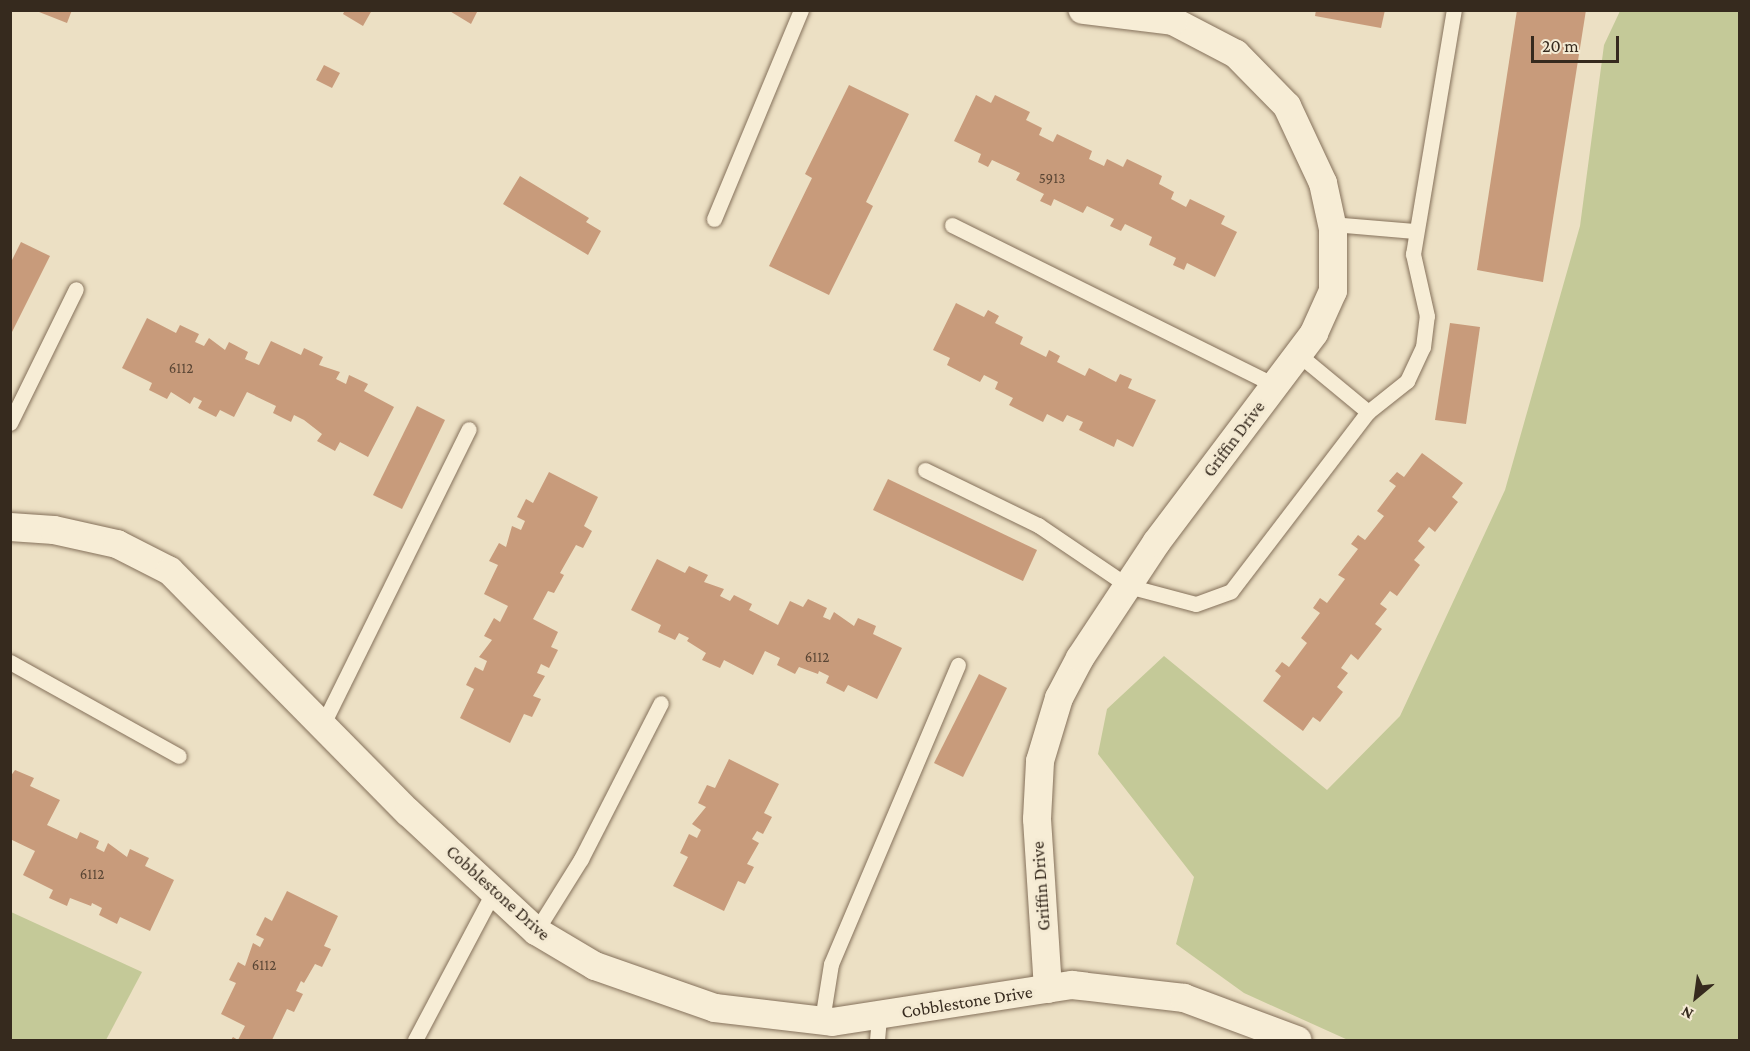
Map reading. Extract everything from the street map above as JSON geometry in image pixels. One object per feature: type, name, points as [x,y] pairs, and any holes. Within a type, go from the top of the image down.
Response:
[{"type":"street","name":"Griffin Drive","points":[[1048,989],[1037,819],[1040,761],[1059,698],[1128,586],[1314,333],[1333,291],[1332,224],[1323,183],[1287,106],[1236,54],[1173,21],[1083,10]]},
{"type":"street","name":"Cobblestone Drive","points":[[10,527],[54,530],[117,544],[170,571],[322,726],[536,931],[595,966],[659,992],[715,1008],[878,1028],[1072,985],[1184,998],[1298,1041]]},
{"type":"lane","points":[[714,219],[801,10]]},
{"type":"lane","points":[[925,470],[1038,525],[1128,586],[1196,604],[1231,591],[1368,412],[1407,381],[1423,348],[1427,316],[1413,254],[1454,10]]},
{"type":"lane","points":[[1332,224],[1416,231]]},
{"type":"lane","points":[[952,225],[1275,385]]},
{"type":"lane","points":[[10,423],[76,289]]},
{"type":"lane","points":[[1298,354],[1368,412]]},
{"type":"lane","points":[[322,726],[469,429]]},
{"type":"lane","points":[[10,662],[178,756]]},
{"type":"lane","points":[[822,1020],[831,964],[958,665]]},
{"type":"lane","points":[[536,931],[581,859],[661,703]]},
{"type":"lane","points":[[415,1041],[494,891]]},
{"type":"green space","points":[[1620,11],[1739,11],[1739,1040],[1348,1040],[1244,993],[1176,944],[1194,877],[1098,754],[1107,709],[1164,656],[1327,790],[1400,716],[1505,490],[1580,226],[1604,45]]},
{"type":"green space","points":[[11,912],[142,972],[106,1040],[11,1040]]},
{"type":"building","points":[[34,10],[72,10],[67,23]]},
{"type":"building","points":[[345,10],[372,10],[363,26],[343,14]]},
{"type":"building","points":[[448,10],[478,10],[471,24]]},
{"type":"building","points":[[1316,10],[1385,10],[1381,28],[1315,16]]},
{"type":"building","points":[[1517,10],[1586,10],[1543,282],[1477,270]]},
{"type":"building","points":[[324,65],[340,73],[332,88],[316,80]]},
{"type":"building","points":[[849,85],[909,114],[866,202],[873,206],[829,295],[769,266],[812,178],[805,174]]},
{"type":"building","points":[[976,95],[991,103],[995,95],[1030,112],[1026,120],[1042,128],[1039,135],[1053,142],[1057,134],[1092,151],[1089,159],[1104,166],[1107,159],[1123,167],[1127,159],[1162,176],[1159,184],[1174,192],[1171,199],[1186,207],[1190,199],[1225,216],[1221,224],[1237,232],[1215,277],[1187,263],[1184,270],[1173,265],[1176,258],[1149,245],[1152,237],[1125,224],[1121,231],[1110,226],[1114,219],[1087,206],[1083,213],[1054,199],[1051,206],[1040,201],[1044,194],[1016,180],[1020,173],[992,160],[988,167],[978,162],[981,154],[954,141]]},
{"type":"building","points":[[520,176],[589,218],[586,222],[601,231],[588,255],[503,204]]},
{"type":"building","points":[[21,242],[50,256],[10,336],[10,264]]},
{"type":"building","points":[[956,303],[984,317],[988,310],[999,316],[995,323],[1023,337],[1020,344],[1046,357],[1049,350],[1060,356],[1057,362],[1085,376],[1089,368],[1116,382],[1120,374],[1132,379],[1128,388],[1156,400],[1133,447],[1117,439],[1114,447],[1079,430],[1083,422],[1067,415],[1063,422],[1047,414],[1043,422],[1009,405],[1013,398],[995,389],[998,382],[984,375],[980,382],[947,365],[950,358],[933,350]]},
{"type":"building","points":[[147,318],[176,333],[180,325],[199,334],[195,342],[204,346],[209,338],[225,350],[229,342],[248,352],[245,359],[259,365],[271,341],[301,355],[304,348],[323,357],[319,365],[340,372],[336,379],[346,384],[349,375],[368,384],[364,391],[394,407],[368,457],[340,442],[335,451],[317,441],[322,434],[304,420],[294,415],[291,422],[273,413],[276,406],[247,392],[234,417],[220,410],[216,417],[198,408],[202,401],[194,397],[190,404],[171,392],[167,399],[149,390],[152,383],[122,368]]},
{"type":"building","points":[[1450,323],[1480,327],[1466,424],[1435,420]]},
{"type":"building","points":[[417,406],[445,420],[402,509],[373,495]]},
{"type":"building","points":[[1422,453],[1463,483],[1452,497],[1458,502],[1435,532],[1429,527],[1418,541],[1425,547],[1414,560],[1420,565],[1397,596],[1390,591],[1380,604],[1387,609],[1375,624],[1382,629],[1358,660],[1351,654],[1341,668],[1348,673],[1337,687],[1343,692],[1320,722],[1313,717],[1303,731],[1263,701],[1281,676],[1275,671],[1282,662],[1289,667],[1307,643],[1301,638],[1320,613],[1313,608],[1320,598],[1327,603],[1345,579],[1338,575],[1358,549],[1351,544],[1358,535],[1365,540],[1384,516],[1377,511],[1396,486],[1389,481],[1397,472],[1404,477]]},
{"type":"building","points":[[549,472],[598,497],[584,526],[592,531],[583,548],[576,545],[560,573],[564,575],[554,593],[548,591],[533,619],[558,632],[551,647],[558,650],[549,668],[541,664],[537,673],[545,676],[533,696],[541,699],[532,717],[524,714],[510,743],[460,718],[474,689],[466,685],[475,667],[483,671],[487,661],[479,657],[492,640],[484,636],[494,618],[500,622],[508,606],[484,594],[498,565],[489,561],[499,543],[506,547],[512,526],[521,530],[525,521],[517,517],[526,499],[533,503]]},
{"type":"building","points":[[888,479],[1037,550],[1023,581],[873,510]]},
{"type":"building","points":[[657,559],[685,573],[689,566],[708,575],[704,582],[724,589],[720,596],[730,601],[734,595],[752,604],[749,610],[778,625],[790,601],[803,607],[808,599],[827,608],[823,617],[830,620],[834,612],[854,626],[858,618],[876,626],[873,634],[902,648],[877,699],[848,685],[844,692],[826,683],[829,676],[819,671],[818,674],[799,667],[795,674],[777,665],[780,658],[765,651],[753,675],[724,660],[720,668],[702,660],[706,653],[687,641],[689,638],[679,633],[675,640],[658,632],[661,625],[631,610]]},
{"type":"building","points":[[979,674],[1007,688],[963,777],[934,763]]},
{"type":"building","points":[[729,759],[779,784],[764,813],[772,817],[763,834],[757,831],[752,839],[759,843],[747,864],[754,867],[745,884],[738,881],[724,911],[673,886],[688,857],[680,853],[689,834],[697,838],[701,830],[692,824],[706,807],[698,803],[707,785],[715,788]]},
{"type":"building","points":[[15,770],[34,778],[30,786],[60,800],[47,825],[77,839],[80,832],[99,841],[96,848],[104,852],[108,843],[127,857],[130,849],[149,858],[145,866],[174,880],[150,931],[120,917],[117,924],[99,915],[102,908],[92,903],[91,906],[70,898],[67,906],[49,898],[53,890],[23,875],[35,851],[10,839],[10,777]]},
{"type":"building","points":[[287,891],[338,916],[324,946],[331,949],[322,967],[315,964],[304,983],[301,981],[296,991],[303,994],[294,1012],[287,1009],[272,1040],[238,1040],[245,1026],[221,1014],[236,983],[229,980],[238,962],[245,966],[253,943],[260,947],[264,939],[256,935],[265,917],[272,921]]}]
